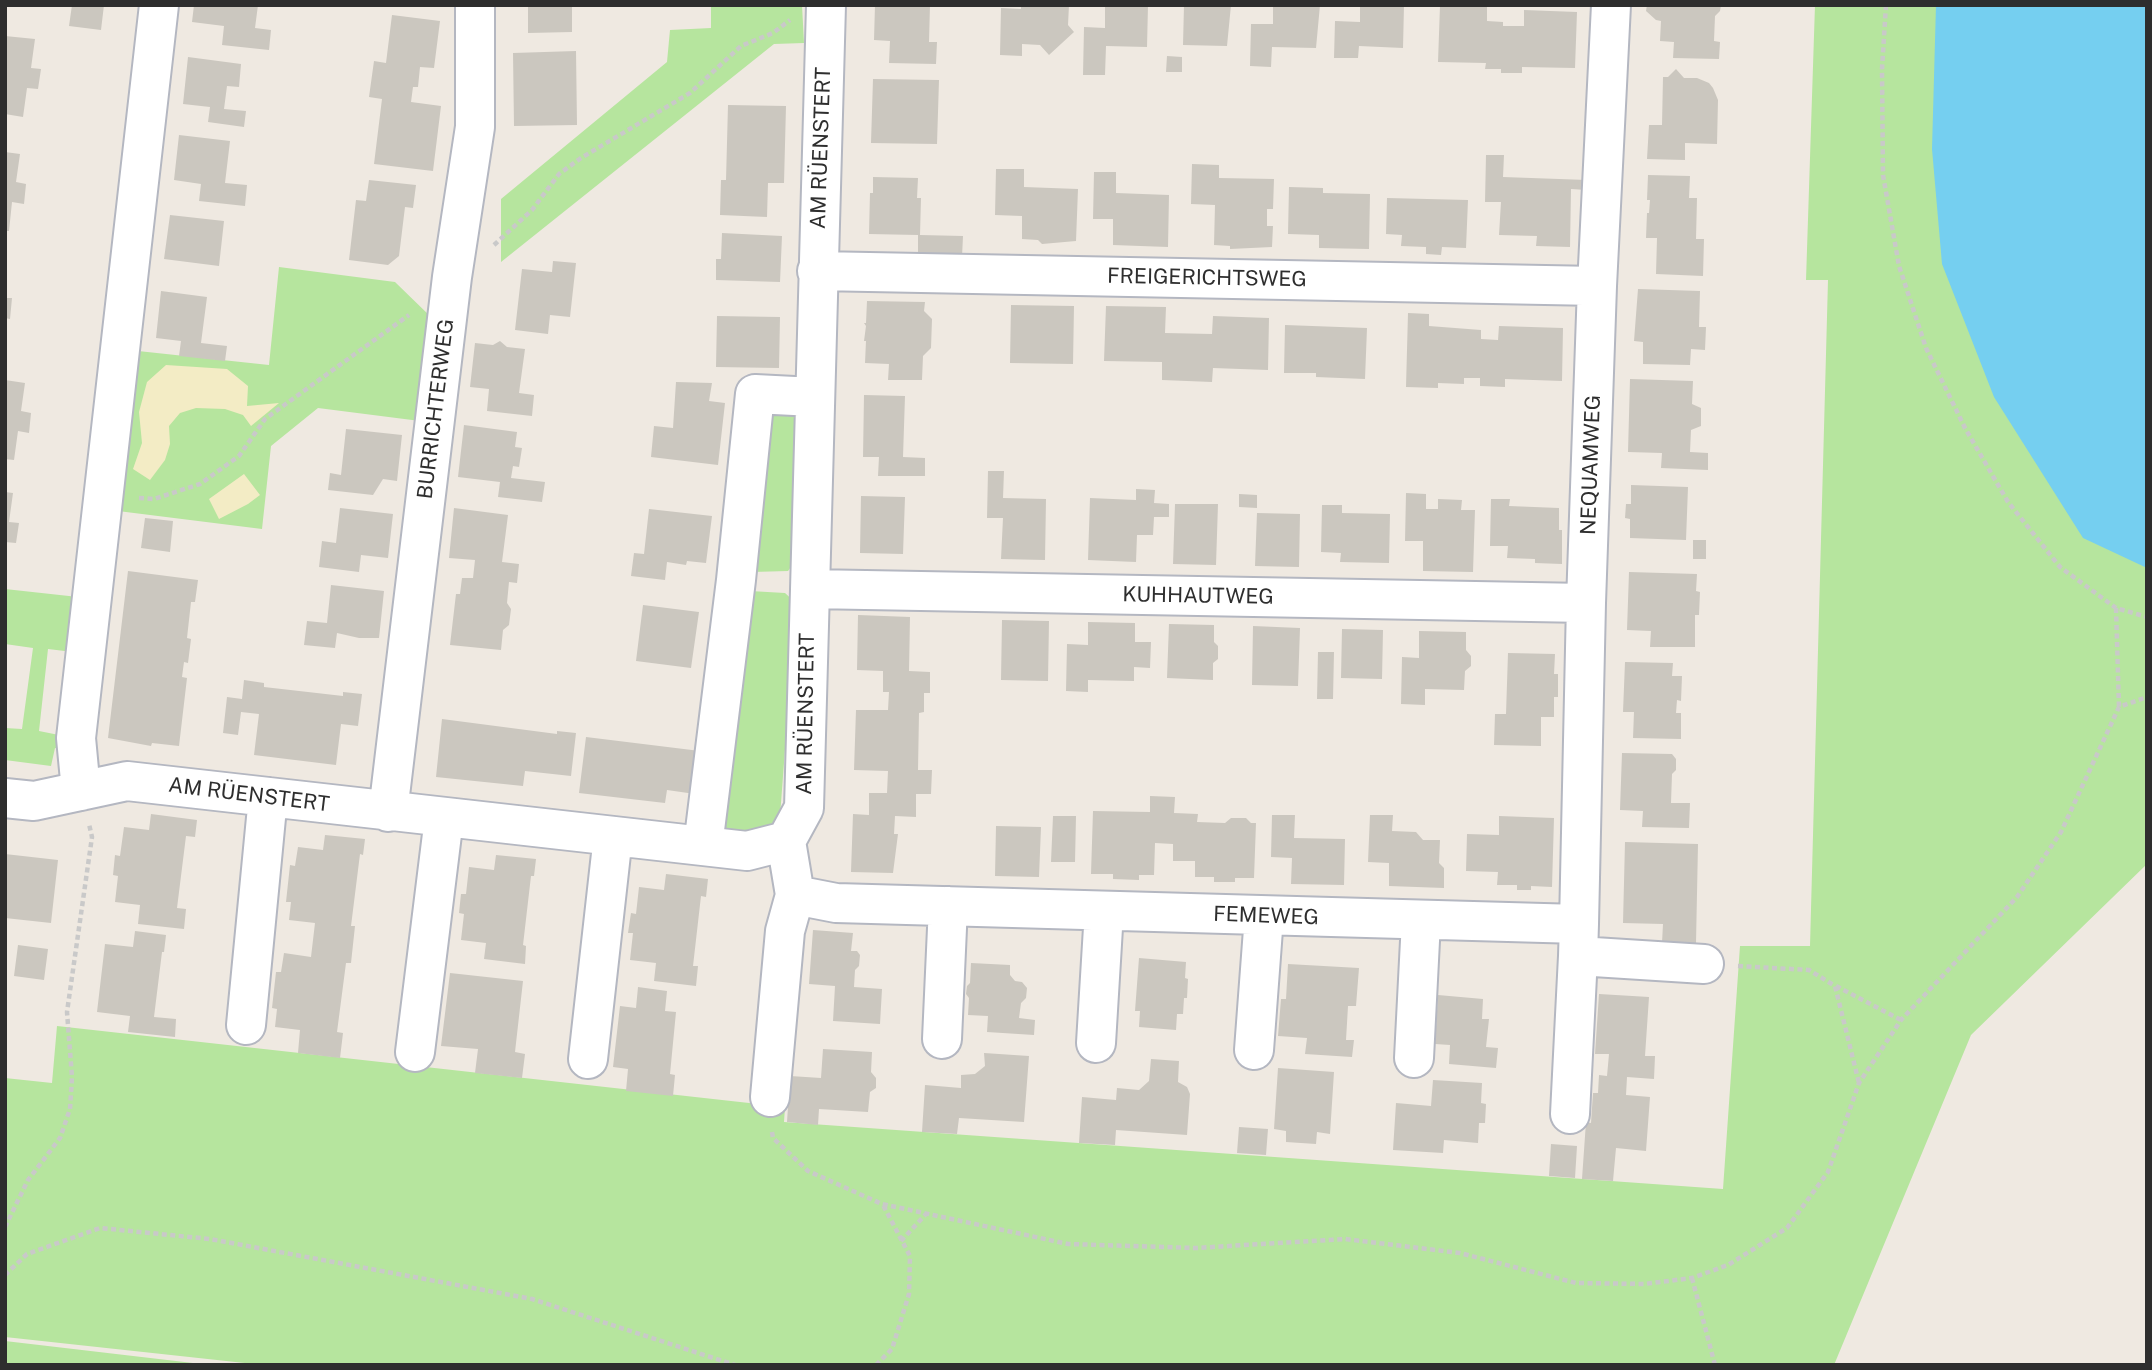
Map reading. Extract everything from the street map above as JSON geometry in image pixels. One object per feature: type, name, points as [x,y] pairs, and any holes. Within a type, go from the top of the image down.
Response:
[{"type":"street","points":[[81,791],[75,738],[159,5]]},
{"type":"street","name":"BURRICHTERWEG","points":[[388,812],[452,276],[475,127],[475,5]]},
{"type":"street","name":"AM RÜENSTERT","points":[[5,798],[34,801],[127,781],[747,851],[786,841],[804,808],[826,5]]},
{"type":"street","name":"NEQUAMWEG","points":[[1570,1114],[1579,940],[1586,603],[1597,286],[1611,5]]},
{"type":"street","name":"FREIGERICHTSWEG","points":[[817,271],[1597,286]]},
{"type":"street","points":[[703,846],[736,580],[755,394],[814,397]]},
{"type":"street","name":"KUHHAUTWEG","points":[[810,589],[1586,603]]},
{"type":"street","points":[[246,1025],[268,797]]},
{"type":"street","points":[[415,1052],[444,818]]},
{"type":"street","points":[[588,1059],[612,836]]},
{"type":"street","points":[[770,1097],[785,931],[795,895],[786,841]]},
{"type":"street","name":"FEMEWEG","points":[[795,895],[835,903],[1421,920],[1579,940],[1704,964]]},
{"type":"street","points":[[942,1039],[948,906]]},
{"type":"street","points":[[1096,1043],[1104,911]]},
{"type":"street","points":[[1254,1050],[1264,916]]},
{"type":"street","points":[[1415,1058],[1421,920]]},
{"type":"path","points":[[1886,5],[1882,68],[1883,175],[1899,266],[1926,348],[1965,428],[2008,502],[2060,567],[2116,608],[2147,617]]},
{"type":"path","points":[[770,1097],[772,1138],[808,1171],[882,1204],[1068,1244],[1196,1248],[1345,1239],[1461,1253],[1576,1283],[1644,1284],[1692,1278],[1728,1265],[1787,1228],[1829,1172],[1859,1083],[1901,1020],[2017,897],[2061,832],[2119,707],[2116,608]]},
{"type":"path","points":[[2119,707],[2147,696]]},
{"type":"path","points":[[5,1227],[28,1180],[60,1138],[70,1109],[72,1077],[67,1012],[92,837],[81,791]]},
{"type":"path","points":[[1704,964],[1809,970],[1901,1020]]},
{"type":"path","points":[[1835,986],[1859,1083]]},
{"type":"path","points":[[876,1365],[892,1349],[909,1294],[910,1256],[882,1204]]},
{"type":"path","points":[[901,1241],[927,1214]]},
{"type":"path","points":[[5,1275],[27,1254],[100,1228],[210,1239],[532,1299],[735,1365]]},
{"type":"path","points":[[1692,1278],[1715,1365]]},
{"type":"green space","points":[[711,5],[802,5],[804,43],[774,44],[501,262],[501,199],[667,62],[670,30],[711,28]]},
{"type":"green space","points":[[1815,5],[2147,5],[2147,864],[1971,1035],[1834,1365],[263,1365],[5,1337],[5,1078],[52,1083],[57,1026],[785,1107],[784,1122],[1723,1189],[1740,946],[1810,946],[1828,280],[1806,280]]},
{"type":"green space","points":[[279,267],[395,282],[431,317],[420,421],[318,408],[271,446],[262,529],[118,511],[138,351],[269,365]]},
{"type":"green space","points":[[772,409],[797,415],[794,563],[788,571],[752,572]]},
{"type":"green space","points":[[5,589],[78,597],[73,652],[48,649],[39,731],[64,736],[63,749],[55,748],[51,766],[5,760],[5,728],[22,729],[33,648],[5,644]]},
{"type":"green space","points":[[750,591],[785,593],[796,603],[780,816],[766,829],[744,837],[712,830]]},
{"type":"green space","points":[[5,1341],[210,1365],[5,1365]]},
{"type":"sand","points":[[166,365],[227,369],[248,386],[247,406],[279,403],[251,426],[243,415],[225,409],[196,408],[180,413],[169,426],[170,444],[165,460],[150,480],[133,469],[142,443],[139,412],[147,382]]},
{"type":"sand","points":[[244,474],[260,495],[219,519],[209,499]]},
{"type":"water","points":[[1936,5],[2147,5],[2147,568],[2083,538],[1994,397],[1942,264],[1932,149]]},
{"type":"building","points":[[72,5],[104,5],[101,30],[69,26]]},
{"type":"building","points":[[194,5],[258,5],[255,28],[271,30],[269,50],[222,45],[224,26],[192,22]]},
{"type":"building","points":[[528,5],[572,5],[572,32],[528,33]]},
{"type":"building","points":[[875,5],[930,5],[929,42],[937,42],[936,64],[889,63],[890,41],[874,40]]},
{"type":"building","points":[[1021,5],[1069,5],[1068,25],[1074,32],[1049,55],[1040,45],[1022,44],[1022,56],[1000,55],[1001,8],[1021,9]]},
{"type":"building","points":[[1105,5],[1148,5],[1147,47],[1106,46],[1105,75],[1083,75],[1084,27],[1105,28]]},
{"type":"building","points":[[1184,5],[1231,5],[1227,46],[1183,45]]},
{"type":"building","points":[[1273,5],[1320,5],[1316,48],[1272,47],[1271,67],[1250,66],[1251,24],[1273,24]]},
{"type":"building","points":[[1360,5],[1404,5],[1403,48],[1359,46],[1358,58],[1334,58],[1335,21],[1360,22]]},
{"type":"building","points":[[1647,5],[1721,5],[1715,16],[1714,41],[1720,42],[1719,59],[1673,58],[1674,42],[1660,41],[1661,21],[1646,11]]},
{"type":"building","points":[[1440,6],[1487,7],[1487,21],[1503,22],[1503,26],[1524,26],[1524,10],[1577,12],[1575,68],[1522,67],[1522,73],[1501,73],[1501,69],[1485,69],[1486,63],[1438,62]]},
{"type":"building","points":[[392,15],[440,21],[434,68],[420,67],[418,87],[413,87],[411,102],[441,106],[433,171],[374,164],[382,99],[369,97],[374,61],[386,63]]},
{"type":"building","points":[[5,36],[35,39],[31,68],[41,69],[38,89],[27,88],[23,117],[5,114]]},
{"type":"building","points":[[576,51],[577,125],[514,126],[513,53]]},
{"type":"building","points":[[1167,56],[1182,57],[1182,72],[1166,72]]},
{"type":"building","points":[[188,57],[241,64],[239,87],[227,86],[224,109],[246,111],[244,127],[208,122],[210,107],[183,104]]},
{"type":"building","points":[[1676,69],[1684,78],[1697,78],[1709,83],[1713,88],[1718,100],[1717,144],[1685,143],[1685,160],[1647,159],[1649,125],[1662,125],[1663,77],[1668,77]]},
{"type":"building","points":[[873,79],[939,80],[937,144],[871,143]]},
{"type":"building","points":[[728,105],[786,106],[784,183],[768,183],[767,217],[720,215],[721,180],[726,180]]},
{"type":"building","points":[[179,135],[230,141],[225,183],[247,185],[245,206],[199,201],[201,184],[174,180]]},
{"type":"building","points":[[5,152],[20,154],[16,182],[26,184],[24,204],[12,202],[9,231],[5,231]]},
{"type":"building","points":[[1486,155],[1504,155],[1503,177],[1587,180],[1586,190],[1571,189],[1570,247],[1536,246],[1537,236],[1499,235],[1501,202],[1485,202]]},
{"type":"building","points":[[1192,164],[1219,165],[1219,178],[1274,179],[1273,209],[1267,209],[1267,226],[1273,226],[1272,247],[1230,249],[1230,246],[1214,245],[1215,205],[1191,204]]},
{"type":"building","points":[[996,169],[1024,169],[1024,187],[1078,189],[1076,241],[1042,244],[1038,240],[1022,239],[1022,216],[995,215]]},
{"type":"building","points":[[1094,172],[1116,172],[1116,193],[1169,195],[1168,247],[1113,245],[1113,219],[1093,219]]},
{"type":"building","points":[[1648,175],[1690,176],[1689,198],[1697,198],[1696,239],[1704,239],[1703,276],[1656,274],[1657,238],[1646,238],[1650,200],[1647,200]]},
{"type":"building","points":[[873,177],[918,178],[917,198],[921,198],[920,235],[963,236],[962,257],[918,256],[918,235],[869,234]]},
{"type":"building","points":[[369,180],[416,185],[413,208],[405,207],[399,256],[388,265],[349,260],[356,200],[366,201]]},
{"type":"building","points":[[1289,187],[1323,188],[1323,193],[1370,194],[1369,249],[1319,248],[1319,235],[1288,234]]},
{"type":"building","points":[[1387,198],[1468,200],[1466,248],[1442,247],[1441,255],[1426,254],[1426,247],[1401,246],[1402,235],[1386,234]]},
{"type":"building","points":[[170,215],[224,221],[219,266],[164,259]]},
{"type":"building","points":[[722,233],[782,236],[780,282],[716,280],[716,259],[721,259]]},
{"type":"building","points":[[553,261],[576,263],[570,317],[550,315],[548,334],[515,330],[522,269],[552,272]]},
{"type":"building","points":[[1638,289],[1700,291],[1699,327],[1706,327],[1705,350],[1691,349],[1690,365],[1643,364],[1643,342],[1634,341]]},
{"type":"building","points":[[161,291],[207,297],[201,343],[227,346],[225,361],[179,356],[181,341],[156,338]]},
{"type":"building","points":[[5,298],[12,298],[10,319],[5,318]]},
{"type":"building","points":[[867,301],[925,302],[924,311],[932,319],[931,348],[923,356],[922,380],[888,380],[889,364],[865,363],[864,323]]},
{"type":"building","points":[[1011,305],[1074,306],[1073,364],[1010,363]]},
{"type":"building","points":[[1106,306],[1166,307],[1165,333],[1212,334],[1213,316],[1269,318],[1268,370],[1213,368],[1212,382],[1162,380],[1162,362],[1104,361]]},
{"type":"building","points":[[1408,313],[1429,314],[1429,326],[1481,330],[1481,339],[1498,340],[1499,326],[1563,328],[1562,381],[1505,379],[1505,387],[1480,386],[1480,378],[1464,378],[1464,384],[1438,383],[1438,388],[1406,387]]},
{"type":"building","points":[[717,316],[780,317],[779,368],[716,367]]},
{"type":"building","points":[[1285,325],[1367,328],[1365,379],[1316,377],[1316,373],[1284,373]]},
{"type":"building","points":[[500,341],[507,347],[525,349],[519,393],[534,395],[532,416],[487,411],[489,389],[470,387],[475,343],[493,345]]},
{"type":"building","points":[[1630,379],[1693,381],[1692,404],[1701,408],[1701,426],[1691,430],[1690,452],[1708,453],[1708,470],[1661,468],[1662,453],[1628,452]]},
{"type":"building","points":[[5,380],[25,383],[21,411],[31,413],[29,433],[18,431],[14,460],[5,459]]},
{"type":"building","points":[[676,382],[712,383],[709,401],[725,403],[718,465],[651,457],[654,426],[673,428]]},
{"type":"building","points":[[864,395],[905,396],[903,457],[925,458],[925,476],[878,476],[879,457],[863,457]]},
{"type":"building","points":[[464,425],[517,432],[515,447],[522,448],[519,467],[513,466],[511,478],[545,482],[542,502],[498,497],[500,482],[458,477]]},
{"type":"building","points":[[346,429],[402,435],[397,481],[383,479],[373,495],[328,490],[330,473],[341,475]]},
{"type":"building","points":[[988,471],[1004,471],[1003,498],[1046,499],[1045,560],[1001,559],[1003,518],[987,518]]},
{"type":"building","points":[[1631,485],[1688,487],[1686,540],[1630,538],[1630,519],[1625,518],[1626,504],[1631,504]]},
{"type":"building","points":[[1136,489],[1155,490],[1154,503],[1169,504],[1169,517],[1154,517],[1153,535],[1137,535],[1136,562],[1088,560],[1090,498],[1136,500]]},
{"type":"building","points":[[5,492],[13,493],[9,522],[19,523],[16,543],[5,542]]},
{"type":"building","points":[[1406,493],[1426,494],[1426,509],[1438,509],[1438,499],[1462,500],[1461,510],[1475,510],[1473,572],[1423,571],[1423,541],[1405,541]]},
{"type":"building","points":[[1239,494],[1257,495],[1257,508],[1239,507]]},
{"type":"building","points":[[861,496],[905,497],[903,554],[860,553]]},
{"type":"building","points":[[1491,499],[1510,499],[1509,506],[1559,508],[1562,564],[1507,558],[1508,546],[1490,546]]},
{"type":"building","points":[[1175,504],[1218,504],[1216,565],[1173,564]]},
{"type":"building","points":[[1322,505],[1342,505],[1342,513],[1390,514],[1389,563],[1340,562],[1341,553],[1321,552]]},
{"type":"building","points":[[340,508],[393,514],[388,558],[361,555],[359,572],[319,567],[322,541],[336,543]]},
{"type":"building","points":[[454,508],[508,515],[502,562],[519,564],[517,583],[509,582],[507,603],[511,609],[509,625],[503,630],[501,650],[450,645],[456,594],[460,594],[462,578],[473,578],[475,560],[449,558]]},
{"type":"building","points":[[649,509],[712,516],[706,563],[687,561],[686,565],[667,562],[665,580],[631,576],[634,553],[644,554]]},
{"type":"building","points":[[1257,513],[1300,514],[1299,567],[1255,566]]},
{"type":"building","points":[[145,518],[173,521],[170,552],[141,548]]},
{"type":"building","points":[[1693,540],[1706,540],[1706,559],[1693,559]]},
{"type":"building","points":[[128,571],[198,580],[195,602],[191,602],[187,638],[191,639],[188,663],[184,662],[182,677],[187,678],[179,746],[152,743],[151,746],[108,738]]},
{"type":"building","points":[[1629,572],[1697,574],[1696,591],[1700,592],[1699,615],[1695,615],[1695,647],[1650,647],[1651,631],[1627,630]]},
{"type":"building","points":[[331,585],[384,591],[379,638],[359,638],[337,633],[335,648],[304,645],[307,621],[327,623]]},
{"type":"building","points":[[643,605],[699,612],[691,668],[636,661]]},
{"type":"building","points":[[858,615],[910,617],[909,671],[930,672],[930,693],[924,693],[924,712],[919,713],[918,770],[932,770],[931,794],[916,794],[916,817],[895,816],[894,834],[898,834],[893,873],[851,872],[853,814],[869,815],[869,793],[887,793],[888,771],[854,770],[856,710],[888,710],[889,692],[883,692],[883,671],[857,670]]},
{"type":"building","points":[[1002,620],[1049,621],[1048,681],[1001,680]]},
{"type":"building","points":[[1088,622],[1135,623],[1135,642],[1151,642],[1150,668],[1134,667],[1134,681],[1088,680],[1088,692],[1066,691],[1067,644],[1088,645]]},
{"type":"building","points":[[1169,624],[1214,625],[1218,659],[1213,663],[1213,680],[1167,678]]},
{"type":"building","points":[[1253,626],[1300,628],[1298,686],[1252,685]]},
{"type":"building","points":[[1342,629],[1383,630],[1382,679],[1341,678]]},
{"type":"building","points":[[1419,631],[1466,632],[1466,650],[1471,656],[1471,666],[1465,671],[1464,690],[1425,689],[1425,705],[1401,704],[1402,657],[1419,658]]},
{"type":"building","points":[[1318,652],[1334,652],[1333,699],[1317,699]]},
{"type":"building","points":[[1508,653],[1555,654],[1554,674],[1558,674],[1558,697],[1554,697],[1554,717],[1541,717],[1541,746],[1494,745],[1495,714],[1506,714]]},
{"type":"building","points":[[1625,662],[1673,663],[1672,676],[1682,676],[1681,701],[1677,700],[1676,713],[1681,713],[1681,739],[1633,738],[1634,712],[1623,712]]},
{"type":"building","points":[[244,680],[264,683],[264,687],[343,696],[343,692],[362,694],[358,726],[341,724],[336,765],[254,755],[259,714],[241,712],[238,735],[223,733],[227,697],[242,699]]},
{"type":"building","points":[[442,719],[557,734],[557,731],[576,733],[571,776],[525,771],[523,786],[436,777]]},
{"type":"building","points":[[586,737],[700,751],[695,794],[667,790],[665,803],[579,793]]},
{"type":"building","points":[[1622,753],[1672,754],[1676,759],[1676,770],[1672,774],[1671,803],[1690,803],[1689,828],[1642,827],[1643,811],[1620,810]]},
{"type":"building","points":[[1150,796],[1175,797],[1174,813],[1198,814],[1197,822],[1225,823],[1231,818],[1246,818],[1251,823],[1256,823],[1254,878],[1214,882],[1214,877],[1195,877],[1195,861],[1173,861],[1173,844],[1155,843],[1154,875],[1139,875],[1139,880],[1113,879],[1113,874],[1091,874],[1093,811],[1150,812]]},
{"type":"building","points":[[151,814],[197,820],[195,837],[186,836],[177,908],[186,909],[184,929],[138,924],[140,905],[115,902],[118,876],[113,875],[115,855],[120,856],[124,827],[149,830]]},
{"type":"building","points":[[1272,815],[1295,815],[1294,838],[1345,839],[1344,885],[1291,884],[1292,858],[1271,857]]},
{"type":"building","points":[[1370,815],[1393,815],[1392,831],[1416,832],[1423,840],[1440,840],[1439,863],[1444,868],[1444,888],[1389,886],[1389,863],[1368,862]]},
{"type":"building","points":[[1053,816],[1076,816],[1075,862],[1051,862]]},
{"type":"building","points":[[1499,816],[1554,818],[1552,887],[1531,886],[1531,890],[1517,890],[1517,885],[1497,885],[1498,872],[1466,871],[1467,834],[1499,835]]},
{"type":"building","points":[[996,826],[1041,827],[1039,877],[995,876]]},
{"type":"building","points":[[325,835],[365,839],[363,855],[360,854],[351,926],[355,926],[351,963],[346,963],[337,1032],[343,1033],[340,1058],[298,1053],[300,1030],[275,1027],[277,1009],[272,1008],[276,972],[281,972],[284,953],[311,957],[315,923],[289,920],[291,902],[286,902],[290,865],[295,866],[298,847],[323,850]]},
{"type":"building","points":[[1625,842],[1698,844],[1696,943],[1662,943],[1663,924],[1623,923]]},
{"type":"building","points":[[5,854],[58,860],[51,923],[5,918]]},
{"type":"building","points":[[496,855],[536,859],[534,876],[531,876],[523,945],[526,946],[525,964],[484,959],[486,943],[461,940],[464,914],[459,913],[461,894],[466,894],[469,867],[494,870]]},
{"type":"building","points":[[666,874],[708,879],[706,897],[701,896],[693,966],[698,966],[696,986],[654,981],[656,963],[630,960],[633,933],[628,933],[631,913],[636,914],[639,887],[664,890]]},
{"type":"building","points":[[813,930],[853,933],[851,951],[857,951],[860,955],[859,966],[855,970],[854,987],[882,989],[880,1024],[833,1021],[835,986],[809,984]]},
{"type":"building","points":[[135,931],[166,935],[154,1017],[176,1019],[175,1037],[128,1032],[130,1016],[97,1012],[105,944],[133,947]]},
{"type":"building","points":[[18,945],[48,949],[44,980],[14,976]]},
{"type":"building","points":[[1139,958],[1186,962],[1187,998],[1184,998],[1183,1014],[1177,1014],[1176,1030],[1139,1027],[1140,1011],[1135,1011]]},
{"type":"building","points":[[971,963],[1010,965],[1010,975],[1027,988],[1019,1018],[1035,1020],[1034,1035],[987,1032],[988,1016],[968,1015],[969,998],[966,994],[970,983]]},
{"type":"building","points":[[1288,964],[1359,968],[1356,1006],[1348,1006],[1346,1040],[1354,1040],[1352,1057],[1305,1054],[1307,1038],[1278,1036],[1281,999],[1286,999]]},
{"type":"building","points":[[450,973],[523,981],[515,1052],[525,1054],[522,1078],[475,1073],[478,1049],[441,1046]]},
{"type":"building","points":[[638,987],[667,991],[665,1011],[676,1012],[670,1074],[675,1075],[673,1096],[626,1091],[628,1069],[613,1067],[620,1006],[636,1008]]},
{"type":"building","points":[[1599,994],[1649,997],[1645,1056],[1655,1056],[1654,1079],[1627,1077],[1626,1095],[1650,1097],[1646,1151],[1616,1148],[1613,1181],[1582,1179],[1586,1122],[1591,1123],[1593,1093],[1598,1093],[1599,1075],[1607,1076],[1609,1054],[1595,1054]]},
{"type":"building","points":[[1438,995],[1483,999],[1482,1019],[1489,1019],[1486,1047],[1498,1048],[1496,1068],[1449,1064],[1450,1045],[1435,1044]]},
{"type":"building","points":[[823,1049],[872,1052],[871,1072],[876,1078],[876,1088],[870,1092],[868,1112],[819,1109],[818,1125],[787,1122],[790,1076],[821,1078]]},
{"type":"building","points":[[984,1053],[1029,1056],[1024,1122],[959,1118],[957,1134],[922,1132],[925,1085],[961,1088],[961,1075],[975,1074],[985,1066]]},
{"type":"building","points":[[1151,1059],[1179,1061],[1178,1082],[1187,1087],[1190,1094],[1187,1135],[1116,1130],[1115,1145],[1079,1143],[1082,1097],[1116,1100],[1117,1088],[1139,1090],[1149,1081]]},
{"type":"building","points":[[1278,1068],[1334,1072],[1330,1134],[1317,1132],[1316,1144],[1286,1142],[1286,1131],[1274,1129]]},
{"type":"building","points":[[1433,1080],[1482,1083],[1481,1103],[1486,1104],[1485,1123],[1479,1123],[1478,1143],[1444,1140],[1443,1153],[1393,1150],[1396,1103],[1431,1106]]},
{"type":"building","points":[[1239,1127],[1268,1129],[1266,1155],[1237,1153]]},
{"type":"building","points":[[1551,1144],[1577,1146],[1575,1178],[1549,1176]]}]
